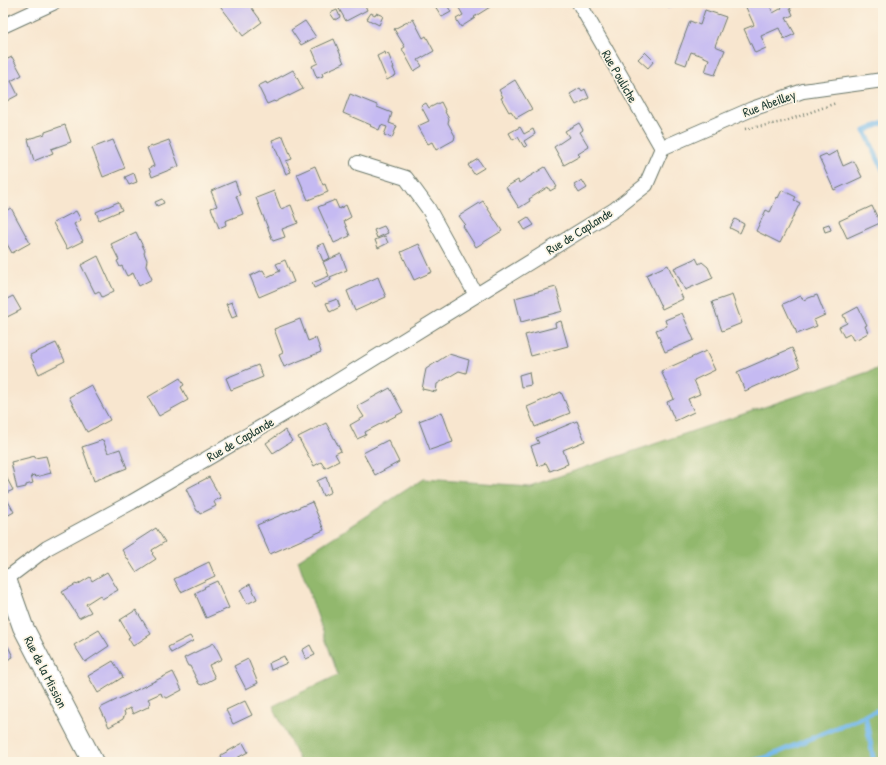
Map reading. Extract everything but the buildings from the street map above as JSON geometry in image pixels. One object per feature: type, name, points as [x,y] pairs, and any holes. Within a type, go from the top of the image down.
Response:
[{"type":"main road","name":"Rue de la Mission","points":[[4,579],[23,627],[93,762]]},
{"type":"street","points":[[3,26],[53,3]]},
{"type":"street","name":"Rue Pouliche","points":[[579,3],[662,148]]},
{"type":"street","name":"Rue Abeilley","points":[[662,148],[752,109],[803,91],[883,80]]},
{"type":"street","name":"Rue de Caplande","points":[[4,579],[47,548],[132,502],[294,408],[614,210],[646,184],[662,148]]},
{"type":"street","points":[[358,163],[406,178],[428,208],[476,295]]},
{"type":"path","points":[[739,130],[783,122],[839,102]]},
{"type":"green space","points":[[883,367],[883,762],[300,762],[273,706],[338,675],[298,560],[423,479],[530,486]]},
{"type":"waterway","points":[[883,123],[865,131],[883,170]]},
{"type":"waterway","points":[[750,762],[765,758],[883,708]]},
{"type":"waterway","points":[[865,715],[874,762]]}]
